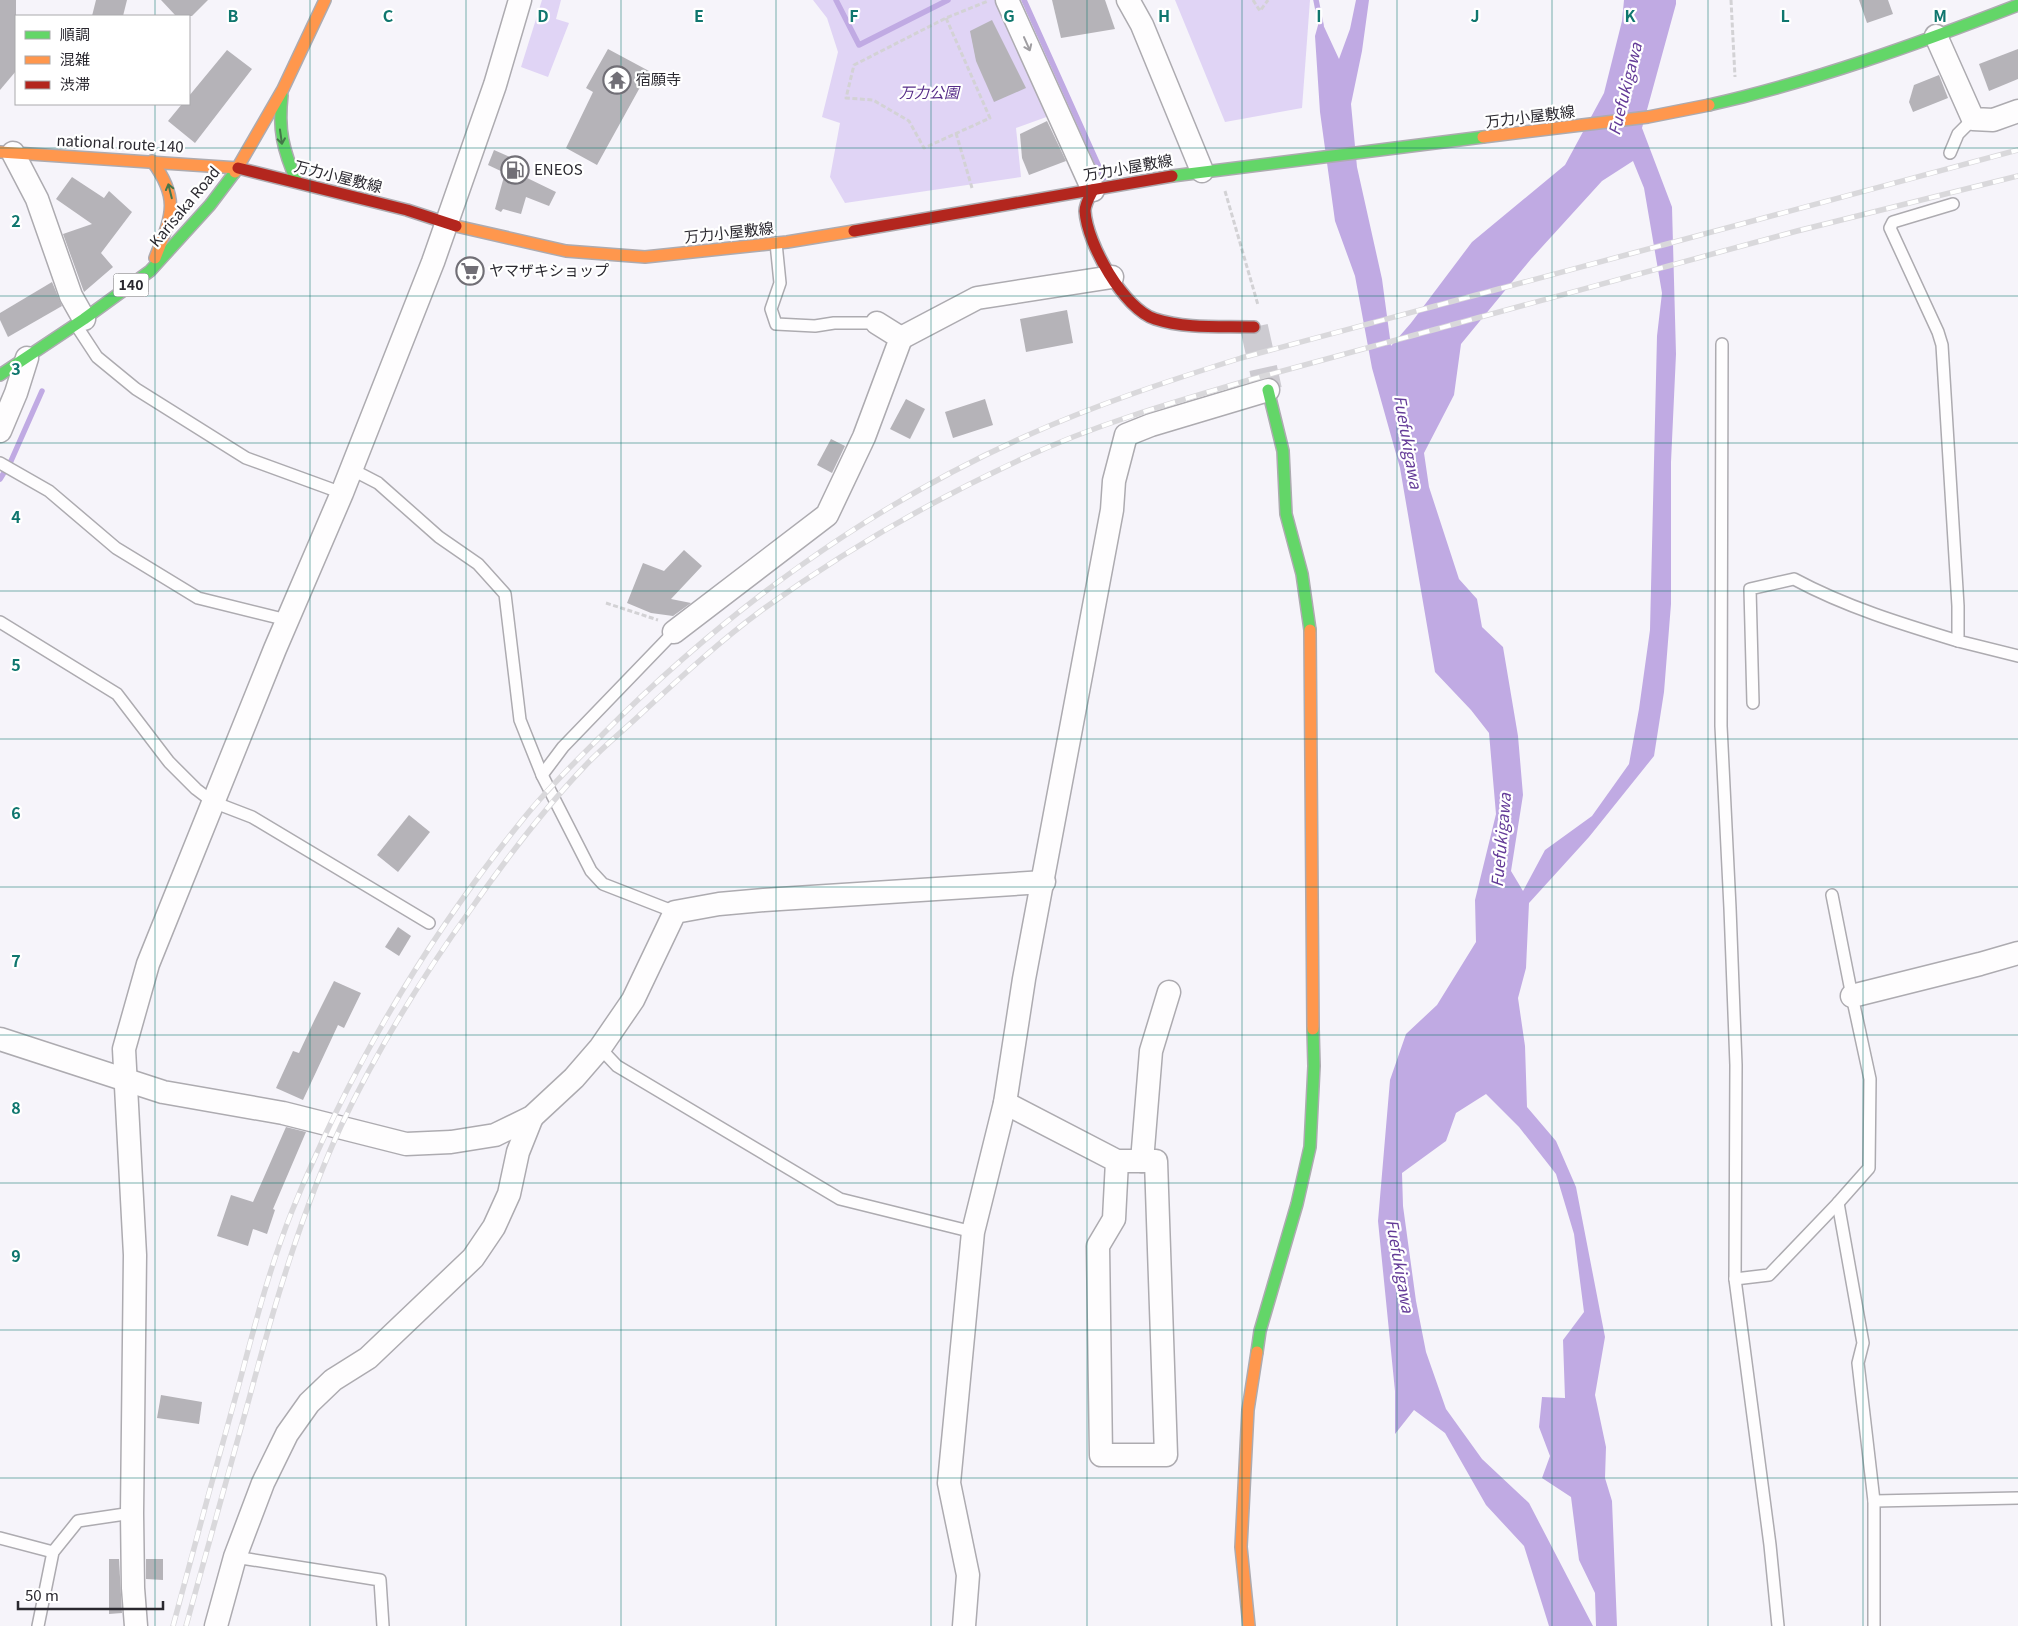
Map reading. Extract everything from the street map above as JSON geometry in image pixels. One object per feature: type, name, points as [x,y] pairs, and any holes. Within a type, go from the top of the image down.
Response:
[{"type":"main road","name":"Karisaka Road","points":[[0,375],[80,322],[150,271],[210,205],[238,168],[283,89],[325,0]]},
{"type":"main road","name":"万力小屋敷線","points":[[238,168],[407,210],[447,224],[566,252],[645,257],[776,243],[1211,170],[1648,117],[1736,99],[1810,79],[1936,36],[1987,12],[2018,5]]},
{"type":"main road","points":[[283,89],[279,122],[280,141],[297,182]]},
{"type":"main road","name":"national route 140","points":[[7,152],[238,168]]},
{"type":"main road","points":[[150,271],[170,216],[172,199],[169,184],[152,161]]},
{"type":"main road","points":[[1093,190],[1085,209],[1094,244],[1112,276],[1129,300],[1144,315],[1162,321],[1254,327]]},
{"type":"main road","points":[[1249,1626],[1241,1547],[1248,1410],[1260,1330],[1297,1204],[1310,1147],[1314,1066],[1311,899],[1311,634],[1302,574],[1286,514],[1283,452],[1268,390]]},
{"type":"street","points":[[136,1626],[133,1588],[132,1513],[135,1255],[124,1080],[124,1049],[148,964],[287,620],[342,493],[447,224],[495,85],[520,0]]},
{"type":"street","points":[[1007,0],[1093,190]]},
{"type":"street","points":[[1128,0],[1142,25],[1211,170]]},
{"type":"street","points":[[1936,36],[1973,119],[1993,120],[2018,111]]},
{"type":"street","points":[[7,152],[37,199],[80,322]]},
{"type":"street","points":[[674,632],[827,515],[864,438],[901,338],[977,298],[1112,276]]},
{"type":"street","points":[[877,323],[901,338]]},
{"type":"street","points":[[0,430],[16,393],[28,358]]},
{"type":"street","points":[[964,1626],[968,1575],[949,1483],[973,1232],[1005,1103],[1024,979],[1044,882],[1112,510],[1114,481],[1126,435],[1151,425],[1268,390]]},
{"type":"street","points":[[0,1039],[162,1092],[283,1113],[406,1144],[451,1142],[495,1135],[532,1117],[574,1078],[600,1048],[632,1000],[675,912],[718,904],[764,900],[1044,882]]},
{"type":"street","points":[[1852,996],[2018,953]]},
{"type":"street","points":[[1142,1161],[1151,1051],[1169,992]]},
{"type":"street","points":[[1005,1103],[1117,1161],[1156,1161],[1166,1455],[1101,1455],[1098,1246],[1114,1219],[1117,1161]]},
{"type":"street","points":[[216,1626],[235,1557],[263,1483],[287,1434],[309,1403],[333,1380],[368,1358],[473,1258],[494,1227],[509,1194],[518,1152],[532,1117]]},
{"type":"lane","points":[[1950,153],[1958,134],[1973,119]]},
{"type":"lane","points":[[1953,204],[1893,222],[1890,228],[1938,332],[1942,345],[1958,606],[1958,641]]},
{"type":"lane","points":[[776,243],[780,283],[771,309],[776,324],[815,326],[834,323],[877,323]]},
{"type":"lane","points":[[80,322],[97,357],[136,389],[246,458],[342,493]]},
{"type":"lane","points":[[1722,344],[1721,726],[1736,1065],[1735,1279],[1770,1546],[1778,1626]]},
{"type":"lane","points":[[0,463],[49,491],[116,548],[198,598],[287,620]]},
{"type":"lane","points":[[351,469],[378,483],[439,537],[478,564],[505,594],[520,720],[542,774],[591,871],[603,884],[675,912]]},
{"type":"lane","points":[[1753,703],[1750,589],[1794,579],[1821,594],[1886,620],[2018,656]]},
{"type":"lane","points":[[0,622],[117,694],[169,762],[196,789],[213,802],[252,817],[429,923]]},
{"type":"lane","points":[[542,774],[563,747],[674,632]]},
{"type":"lane","points":[[1735,1279],[1769,1275],[1869,1168],[1870,1079],[1832,895]]},
{"type":"lane","points":[[600,1048],[617,1066],[840,1199],[973,1232]]},
{"type":"lane","points":[[1838,1203],[1863,1343],[1858,1363],[1874,1501],[1874,1626]]},
{"type":"lane","points":[[1874,1501],[2018,1498]]},
{"type":"lane","points":[[38,1626],[53,1552],[78,1521],[132,1513]]},
{"type":"lane","points":[[0,1538],[53,1552]]},
{"type":"lane","points":[[235,1557],[380,1580],[383,1626]]},
{"type":"path","points":[[946,18],[990,118],[924,148],[909,121],[874,100],[846,98],[854,65],[946,18],[991,0]]},
{"type":"path","points":[[1253,0],[1260,11],[1268,0]]},
{"type":"path","points":[[1731,0],[1736,99]]},
{"type":"path","points":[[956,133],[978,210]]},
{"type":"path","points":[[1211,170],[1233,221],[1258,302],[1254,327]]},
{"type":"path","points":[[606,602],[662,621],[674,632]]},
{"type":"green space","points":[[542,0],[561,0],[556,19],[569,23],[548,77],[521,67]]},
{"type":"green space","name":"万力公園","points":[[813,0],[996,0],[1052,115],[1016,128],[1021,177],[845,203],[830,177],[840,123],[822,117],[838,52],[827,18]]},
{"type":"green space","points":[[1175,0],[1310,0],[1302,108],[1225,122]]},
{"type":"water","name":"Fuefukigawa","points":[[1356,0],[1369,0],[1362,51],[1351,104],[1357,167],[1382,279],[1391,346],[1411,323],[1472,242],[1565,165],[1604,93],[1622,21],[1624,0],[1676,0],[1642,128],[1672,207],[1676,354],[1671,462],[1671,604],[1664,692],[1654,756],[1589,837],[1529,903],[1526,968],[1518,998],[1525,1046],[1527,1107],[1556,1141],[1576,1187],[1605,1337],[1595,1395],[1606,1447],[1605,1478],[1612,1501],[1617,1626],[1596,1626],[1595,1593],[1579,1560],[1571,1497],[1542,1478],[1550,1456],[1539,1427],[1542,1397],[1565,1398],[1563,1340],[1584,1312],[1574,1234],[1556,1174],[1519,1127],[1486,1094],[1456,1113],[1446,1141],[1402,1173],[1403,1206],[1416,1301],[1426,1352],[1446,1409],[1482,1459],[1529,1503],[1593,1626],[1549,1626],[1524,1546],[1486,1505],[1445,1433],[1414,1410],[1395,1434],[1395,1391],[1378,1221],[1390,1080],[1406,1034],[1437,1005],[1476,942],[1475,900],[1496,814],[1489,733],[1471,710],[1435,672],[1400,468],[1372,368],[1355,276],[1335,221],[1320,112],[1315,36],[1320,18],[1339,59],[1350,29]],"holes":[[[1633,161],[1644,188],[1662,293],[1657,336],[1650,630],[1639,709],[1629,764],[1592,816],[1545,850],[1523,891],[1511,871],[1523,795],[1518,736],[1503,647],[1482,627],[1477,599],[1459,579],[1429,487],[1424,453],[1454,395],[1461,344],[1531,259],[1602,181]]]},
{"type":"building","points":[[0,0],[16,0],[15,72],[0,90]]},
{"type":"building","points":[[96,0],[127,0],[123,15],[92,15]]},
{"type":"building","points":[[161,0],[208,0],[192,16],[175,15]]},
{"type":"building","points":[[1052,0],[1105,0],[1115,29],[1061,38]]},
{"type":"building","points":[[1859,0],[1888,0],[1893,14],[1867,23]]},
{"type":"building","points":[[992,20],[1026,88],[994,102],[976,61],[970,31]]},
{"type":"building","points":[[608,49],[649,71],[597,165],[566,148],[593,92],[586,88]]},
{"type":"building","points":[[2018,49],[2018,79],[1989,91],[1979,64]]},
{"type":"building","points":[[227,50],[252,69],[195,143],[168,121],[181,105],[190,105],[190,95]]},
{"type":"building","points":[[1939,75],[1948,98],[1913,112],[1909,102],[1914,85]]},
{"type":"building","points":[[1047,121],[1066,161],[1029,175],[1022,158],[1020,134]]},
{"type":"building","points":[[494,150],[526,164],[521,175],[556,192],[549,206],[526,197],[521,214],[503,209],[501,212],[495,209],[505,173],[488,165]]},
{"type":"building","points":[[72,177],[104,198],[109,191],[132,212],[101,253],[113,267],[84,292],[63,234],[92,224],[56,199]]},
{"type":"building","points":[[52,282],[62,306],[8,337],[0,320],[0,313]]},
{"type":"building","points":[[1067,310],[1073,343],[1026,352],[1020,319]]},
{"type":"building","points":[[906,399],[925,409],[910,439],[890,429]]},
{"type":"building","points":[[985,399],[993,425],[953,438],[945,412]]},
{"type":"building","points":[[831,439],[845,446],[832,473],[817,465]]},
{"type":"building","points":[[684,550],[702,566],[671,599],[691,603],[673,616],[651,613],[627,603],[643,563],[664,571]]},
{"type":"building","points":[[409,815],[430,832],[398,872],[377,855]]},
{"type":"building","points":[[398,927],[411,936],[399,956],[385,947]]},
{"type":"building","points":[[334,981],[361,993],[344,1028],[338,1025],[303,1100],[276,1088],[293,1051],[299,1053]]},
{"type":"building","points":[[286,1127],[306,1132],[273,1209],[275,1210],[267,1234],[253,1229],[248,1246],[217,1236],[231,1195],[253,1202]]},
{"type":"building","points":[[161,1395],[202,1402],[199,1424],[157,1418]]},
{"type":"building","points":[[109,1559],[119,1559],[122,1613],[109,1614]]},
{"type":"building","points":[[146,1559],[163,1559],[163,1580],[146,1579]]},
{"type":"waterway","points":[[836,0],[859,45],[948,0]]},
{"type":"waterway","points":[[1024,0],[1104,178]]},
{"type":"waterway","points":[[1316,0],[1321,25]]},
{"type":"waterway","points":[[0,479],[11,461],[42,391]]},
{"type":"tunnel","points":[[1254,327],[1268,390]]},
{"type":"railway","points":[[173,1626],[256,1321],[276,1255],[314,1158],[365,1056],[393,1006],[455,909],[489,863],[552,785],[649,689],[748,605],[854,529],[910,495],[967,464],[1026,436],[1132,394],[1241,358],[2018,150]]},
{"type":"railway","points":[[186,1626],[268,1329],[289,1260],[313,1192],[341,1126],[385,1042],[418,988],[484,890],[554,800],[606,745],[746,622],[825,567],[924,508],[1026,457],[1108,424],[1249,380],[1797,231],[2018,176]]},
{"type":"traffic: fast","points":[[1709,105],[1788,85],[1865,61],[2018,5]]},
{"type":"traffic: fast","points":[[282,95],[281,129],[288,160],[297,182]]},
{"type":"traffic: fast","points":[[1172,176],[1483,137]]},
{"type":"traffic: fast","points":[[0,375],[84,319],[150,271],[210,205],[235,172]]},
{"type":"traffic: fast","points":[[1268,390],[1283,451],[1286,514],[1302,574],[1310,630]]},
{"type":"traffic: fast","points":[[1257,1352],[1260,1331],[1297,1204],[1310,1147],[1314,1066],[1313,1029]]},
{"type":"traffic: slow","points":[[235,172],[283,89],[325,0]]},
{"type":"traffic: slow","points":[[1483,137],[1648,117],[1709,105]]},
{"type":"traffic: slow","points":[[0,152],[238,168]]},
{"type":"traffic: slow","points":[[152,161],[167,187],[170,198],[169,220],[155,258]]},
{"type":"traffic: slow","points":[[456,226],[566,251],[645,257],[787,242],[854,231]]},
{"type":"traffic: slow","points":[[1310,630],[1313,1029]]},
{"type":"traffic: slow","points":[[1249,1626],[1241,1547],[1248,1410],[1257,1352]]},
{"type":"traffic: jam","points":[[238,168],[407,210],[456,226]]},
{"type":"traffic: jam","points":[[854,231],[1172,176]]},
{"type":"traffic: jam","points":[[1093,190],[1085,211],[1092,240],[1109,274],[1131,303],[1143,313],[1167,322],[1204,326],[1254,327]]},
{"type":"place","name":"宿願寺","points":[[617,80]]},
{"type":"place","name":"ENEOS","points":[[515,170]]},
{"type":"place","name":"ヤマザキショップ","points":[[470,271]]}]
